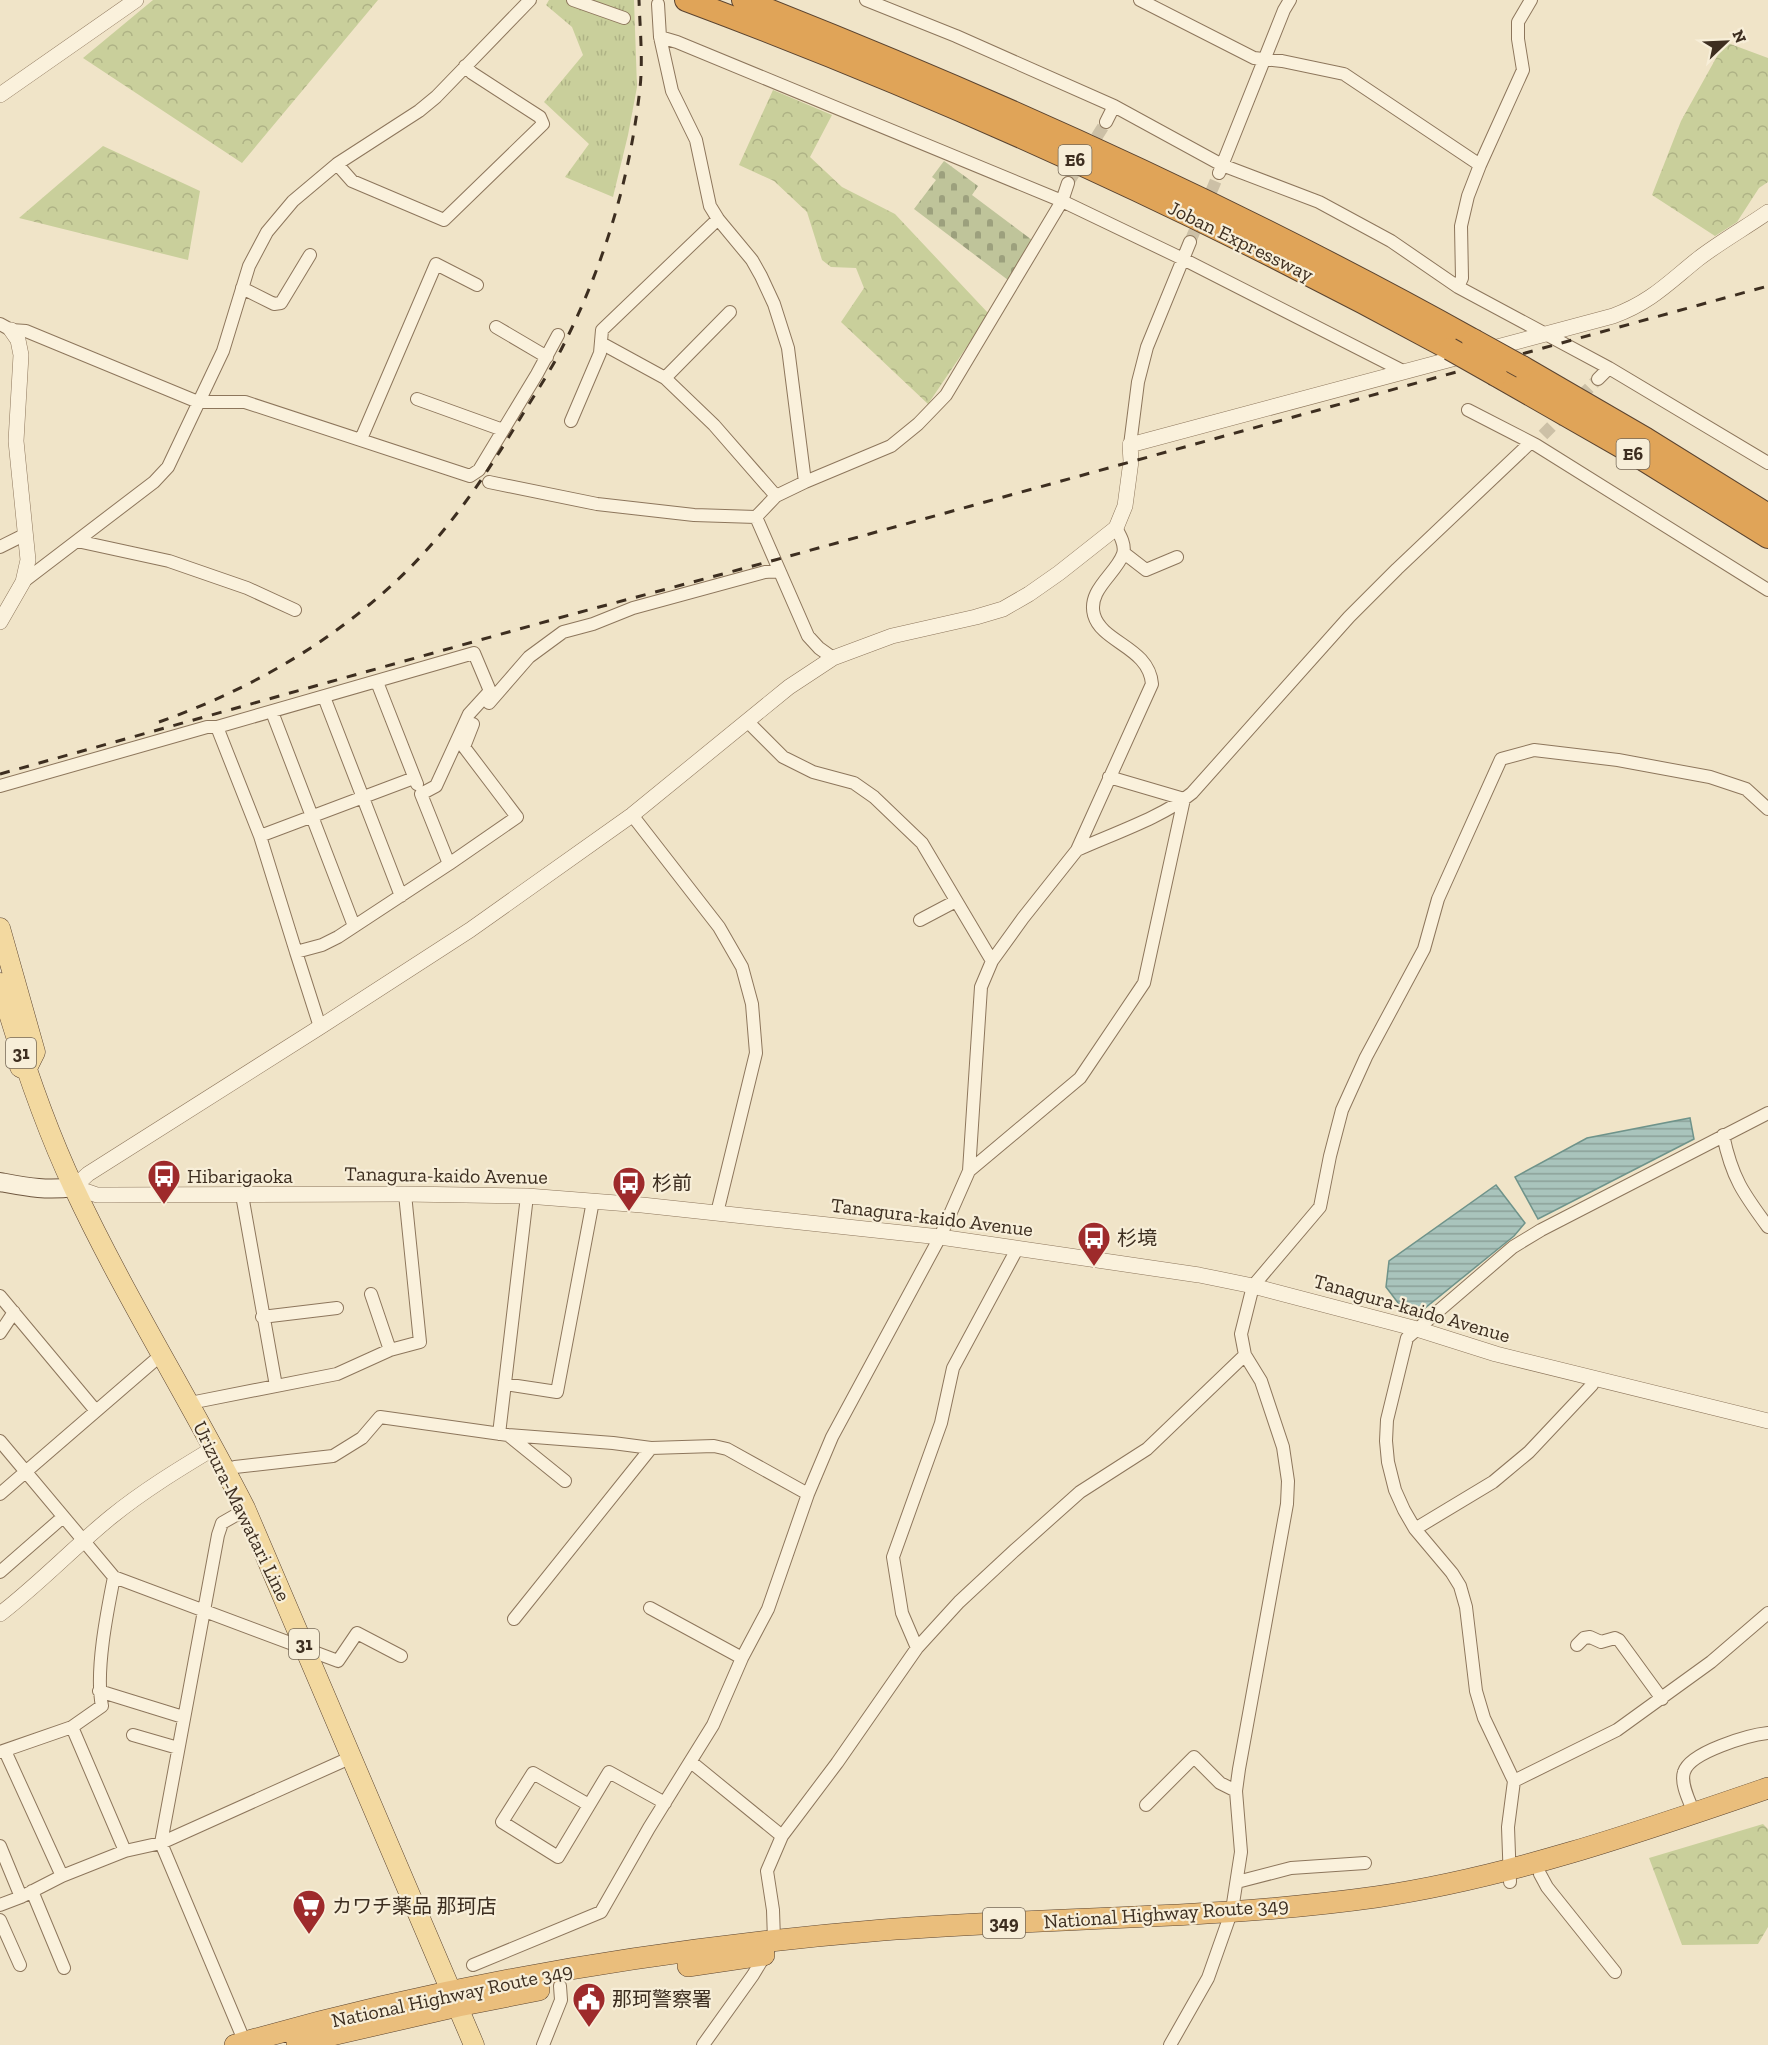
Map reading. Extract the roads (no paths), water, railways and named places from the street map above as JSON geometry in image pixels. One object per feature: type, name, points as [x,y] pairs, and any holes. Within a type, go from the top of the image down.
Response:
[{"type":"highway","name":"Joban Expressway","points":[[686,0],[840,60],[1074,160],[1324,282],[1450,349],[1636,455],[1768,537]]},
{"type":"highway","name":"Joban Expressway","points":[[742,0],[849,42],[997,105],[1199,197],[1339,268],[1522,367],[1646,439],[1768,515]]},
{"type":"highway","name":"National Highway Route 349","points":[[1510,1876],[1768,1788]]},
{"type":"highway","name":"National Highway Route 349","points":[[290,2045],[455,1999],[560,1986],[769,1948],[886,1930],[1230,1917],[1375,1897],[1460,1881],[1540,1874],[1768,1803]]},
{"type":"highway","name":"National Highway Route 349","points":[[242,2044],[312,2024],[455,1999],[680,1952],[769,1948]]},
{"type":"main road","points":[[0,927],[35,1052],[26,1070],[13,1064],[8,1058],[0,1029]]},
{"type":"main road","name":"Urizura-Mawatari Line","points":[[0,983],[26,1070],[74,1187],[107,1255],[161,1355],[190,1403],[247,1513],[474,2045]]},
{"type":"main road","points":[[0,1182],[46,1190],[74,1187]]},
{"type":"street","points":[[0,95],[136,0]]},
{"type":"street","points":[[23,582],[154,482],[168,467],[223,351],[249,266],[267,232],[293,201],[337,164],[419,111],[436,97],[530,0]]},
{"type":"street","points":[[573,0],[624,18]]},
{"type":"street","points":[[866,0],[956,36],[1114,106],[1221,169],[1319,202],[1391,241],[1458,287],[1609,368],[1768,463]]},
{"type":"street","points":[[1140,0],[1254,58],[1282,61],[1344,74],[1480,165]]},
{"type":"street","points":[[1221,169],[1290,0]]},
{"type":"street","points":[[1458,287],[1462,278],[1461,226],[1468,195],[1523,70],[1518,22],[1531,0]]},
{"type":"street","points":[[658,3],[660,37],[672,91],[696,140],[710,206],[752,260],[784,331],[805,482]]},
{"type":"street","points":[[660,37],[865,118],[1062,201],[1183,259],[1405,372]]},
{"type":"street","points":[[337,164],[352,182],[444,220],[543,124],[540,117],[472,73],[465,66]]},
{"type":"street","points":[[1106,122],[1114,106]]},
{"type":"street","points":[[489,482],[597,504],[694,515],[756,517],[776,496],[891,446],[918,424],[946,395],[1062,201],[1068,183]]},
{"type":"street","points":[[1130,445],[1614,316],[1653,297],[1699,259],[1768,212]]},
{"type":"street","points":[[571,421],[600,353],[602,330],[718,219]]},
{"type":"street","points":[[74,1187],[88,1174],[470,930],[632,815],[789,687],[833,658],[892,636],[1003,609],[1059,573],[1116,528],[1125,506],[1138,382],[1146,347],[1190,242]]},
{"type":"street","points":[[242,288],[274,304],[281,303],[310,255]]},
{"type":"street","points":[[361,439],[436,264],[477,285]]},
{"type":"street","points":[[665,378],[730,312]]},
{"type":"street","points":[[6,327],[26,332],[198,402],[245,402],[470,476],[479,470],[504,430],[558,335]]},
{"type":"street","points":[[0,622],[23,582],[28,560],[16,441],[21,355],[18,340],[6,327]]},
{"type":"street","points":[[496,327],[547,357]]},
{"type":"street","points":[[601,343],[665,378],[714,425],[776,496]]},
{"type":"street","points":[[1598,379],[1609,368]]},
{"type":"street","points":[[417,399],[504,430]]},
{"type":"street","points":[[1468,410],[1536,441],[1768,590]]},
{"type":"street","points":[[1077,850],[1184,799],[1357,609],[1536,441]]},
{"type":"street","points":[[756,517],[808,636],[833,658]]},
{"type":"street","points":[[473,1965],[601,1912],[649,1828],[713,1725],[742,1658],[768,1609],[808,1494],[832,1437],[940,1237],[969,1171],[981,987],[992,961],[1077,850],[1152,684],[1151,672],[1144,661],[1101,626],[1094,616],[1095,596],[1124,553],[1123,541],[1116,528]]},
{"type":"street","points":[[0,547],[26,534]]},
{"type":"street","points":[[77,541],[169,561],[247,588],[295,610]]},
{"type":"street","points":[[1124,553],[1146,570],[1177,557]]},
{"type":"street","points":[[296,952],[322,945],[354,926],[517,816],[464,747],[475,720],[529,657],[563,632],[593,624],[633,608],[765,572],[779,571]]},
{"type":"street","points":[[0,786],[207,727],[217,727],[272,712],[474,653],[490,692],[469,714],[436,786],[421,794]]},
{"type":"street","points":[[377,682],[449,864]]},
{"type":"street","points":[[324,697],[401,896]]},
{"type":"street","points":[[272,712],[354,926]]},
{"type":"street","points":[[748,722],[783,757],[813,772],[854,783],[874,797],[922,843],[992,961]]},
{"type":"street","points":[[217,727],[260,836],[320,1027]]},
{"type":"street","points":[[1170,2045],[1208,1978],[1230,1917],[1241,1852],[1236,1791],[1287,1504],[1288,1492],[1282,1447],[1261,1381],[1245,1354],[1241,1334],[1253,1286],[1320,1207],[1342,1110],[1366,1057],[1424,949],[1438,899],[1501,759],[1534,750],[1630,762],[1710,777],[1746,789],[1768,809]]},
{"type":"street","points":[[1109,777],[1184,799]]},
{"type":"street","points":[[260,836],[414,778]]},
{"type":"street","points":[[969,1171],[1080,1078],[1144,983],[1184,799]]},
{"type":"street","points":[[632,815],[719,927],[742,967],[752,1004],[756,1053],[717,1213]]},
{"type":"street","points":[[920,920],[956,901]]},
{"type":"street","points":[[1510,1876],[1508,1827],[1514,1781],[1484,1718],[1476,1691],[1466,1607],[1460,1586],[1415,1529],[1395,1490],[1388,1462],[1387,1420],[1407,1338],[1513,1246],[1768,1113]]},
{"type":"street","points":[[1723,1135],[1729,1164],[1743,1193],[1768,1227]]},
{"type":"street","name":"Tanagura-kaido Avenue","points":[[74,1187],[104,1195],[528,1196],[940,1237],[1199,1275],[1253,1286],[1417,1329],[1496,1354],[1768,1421]]},
{"type":"street","points":[[190,1403],[337,1374],[390,1350],[420,1342],[405,1194]]},
{"type":"street","points":[[242,1195],[276,1386]]},
{"type":"street","points":[[504,1435],[505,1384],[528,1196]]},
{"type":"street","points":[[505,1384],[557,1392],[593,1201]]},
{"type":"street","points":[[917,1648],[902,1613],[893,1557],[941,1423],[953,1368],[1017,1249]]},
{"type":"street","points":[[371,1294],[390,1350]]},
{"type":"street","points":[[0,1296],[96,1411]]},
{"type":"street","points":[[262,1317],[337,1308]]},
{"type":"street","points":[[0,1333],[14,1312]]},
{"type":"street","points":[[703,2045],[753,1975],[769,1948],[773,1911],[766,1870],[782,1836],[837,1763],[917,1648],[959,1602],[1015,1550],[1080,1492],[1147,1449],[1245,1354]]},
{"type":"street","points":[[0,1494],[161,1355]]},
{"type":"street","points":[[1415,1529],[1493,1482],[1529,1452],[1592,1385],[1593,1378]]},
{"type":"street","points":[[225,1470],[333,1456],[362,1438],[380,1417],[504,1435],[651,1448],[714,1446],[727,1449],[808,1494]]},
{"type":"street","points":[[504,1435],[565,1480]]},
{"type":"street","points":[[0,1441],[114,1577],[338,1662],[357,1633],[401,1656]]},
{"type":"street","points":[[0,1614],[84,1540],[135,1499],[214,1448]]},
{"type":"street","points":[[513,1619],[651,1448]]},
{"type":"street","points":[[242,2044],[161,1843],[183,1717],[222,1523],[236,1515],[247,1513]]},
{"type":"street","points":[[0,1572],[63,1517]]},
{"type":"street","points":[[62,1876],[3,1751],[72,1727],[102,1706],[99,1691],[107,1612],[114,1577]]},
{"type":"street","points":[[650,1608],[742,1658]]},
{"type":"street","points":[[1514,1781],[1617,1730],[1711,1662],[1768,1613]]},
{"type":"street","points":[[1577,1645],[1584,1638],[1590,1637],[1601,1642],[1615,1638],[1619,1640],[1662,1699]]},
{"type":"street","points":[[99,1691],[183,1717]]},
{"type":"street","points":[[72,1727],[125,1851]]},
{"type":"street","points":[[1694,1813],[1683,1774],[1688,1765],[1699,1757],[1734,1741],[1768,1733]]},
{"type":"street","points":[[133,1735],[178,1748]]},
{"type":"street","points":[[0,1905],[62,1876],[125,1851],[161,1843],[352,1757]]},
{"type":"street","points":[[1146,1805],[1194,1757],[1220,1784],[1236,1791]]},
{"type":"street","points":[[691,1762],[782,1836]]},
{"type":"street","points":[[589,1805],[533,1773],[502,1822],[558,1857],[609,1772],[665,1803]]},
{"type":"street","points":[[0,1846],[64,1968]]},
{"type":"street","points":[[1237,1882],[1291,1868],[1365,1863]]},
{"type":"street","points":[[1540,1874],[1547,1887],[1615,1972]]},
{"type":"street","points":[[0,1920],[20,1965]]},
{"type":"street","points":[[543,2045],[561,2000],[560,1986]]},
{"type":"water","points":[[1690,1118],[1694,1139],[1538,1219],[1515,1177],[1587,1138]]},
{"type":"water","points":[[1496,1185],[1525,1223],[1514,1236],[1425,1308],[1405,1312],[1386,1287],[1389,1261]]},
{"type":"tunnel","points":[[1068,183],[1106,122]]},
{"type":"tunnel","points":[[1190,242],[1219,173]]},
{"type":"tunnel","points":[[1543,435],[1598,379]]},
{"type":"railway","points":[[159,722],[217,699],[273,671],[352,619],[418,560],[455,516],[488,470],[553,365],[578,315],[603,253],[622,188],[636,122],[641,55],[639,0]]},
{"type":"railway","points":[[0,774],[1768,286]]},
{"type":"place","name":"Hibarigaoka","points":[[164,1205]]},
{"type":"place","name":"杉前","points":[[629,1212]]},
{"type":"place","name":"杉境","points":[[1094,1267]]},
{"type":"place","name":"カワチ薬品 那珂店","points":[[309,1935]]},
{"type":"place","name":"那珂警察署","points":[[589,2028]]}]
